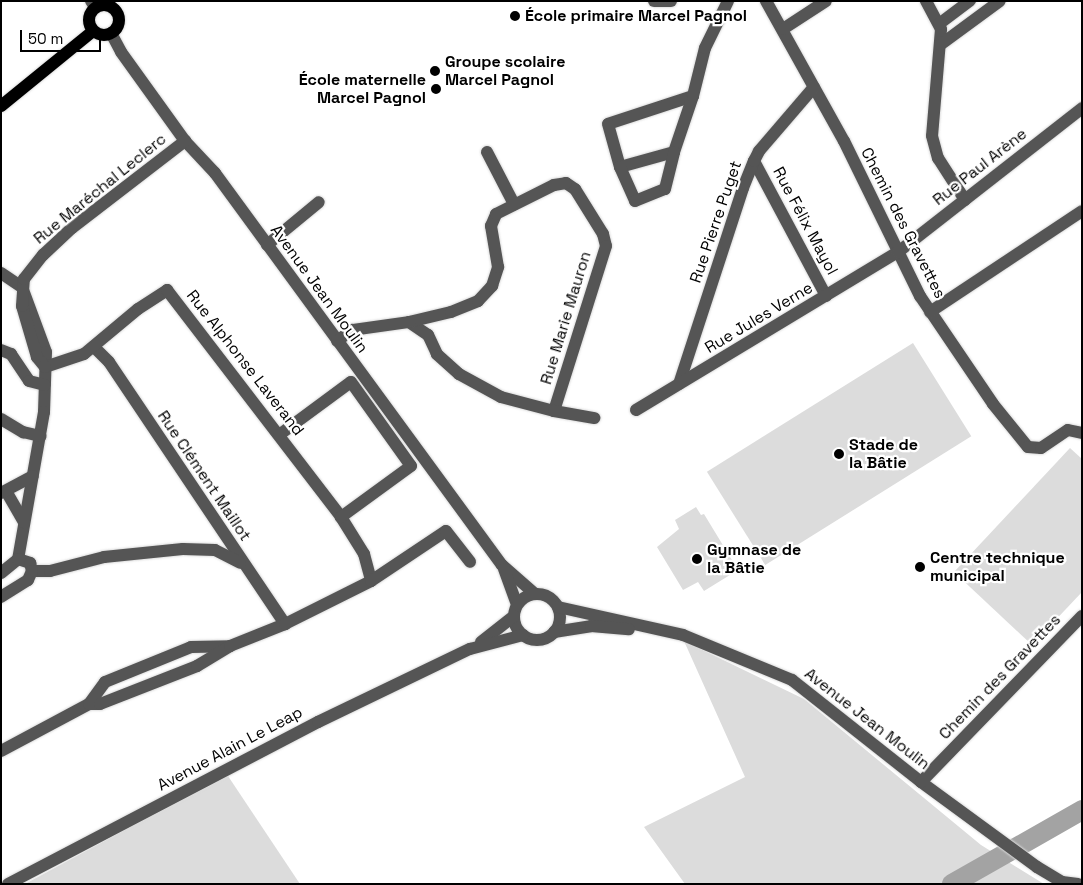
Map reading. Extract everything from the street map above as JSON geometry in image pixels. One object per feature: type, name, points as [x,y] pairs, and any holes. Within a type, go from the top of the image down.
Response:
[{"type":"main road","points":[[105,4],[119,21],[110,33],[102,35],[93,31],[89,18],[105,4]]},
{"type":"main road","points":[[1,106],[93,31]]},
{"type":"street","points":[[654,1],[671,1]]},
{"type":"street","points":[[693,96],[608,124],[620,167],[634,201],[665,189],[674,152],[693,96],[706,48],[728,1]]},
{"type":"street","name":"Chemin des Gravettes","points":[[766,1],[814,87],[930,312],[993,404],[1028,448],[1041,448],[1068,430],[1082,433]]},
{"type":"street","points":[[783,29],[826,1]]},
{"type":"street","points":[[926,1],[939,24],[940,45],[932,136],[938,158],[965,200]]},
{"type":"street","points":[[939,24],[970,1]]},
{"type":"street","points":[[940,45],[1000,1]]},
{"type":"street","name":"Avenue Jean Moulin","points":[[110,33],[185,141],[215,173],[502,565],[535,594]]},
{"type":"street","name":"Rue Pierre Puget","points":[[679,384],[743,188],[754,161],[759,151],[814,87]]},
{"type":"street","name":"Rue Paul Arène","points":[[898,252],[1082,108]]},
{"type":"street","name":"Rue Maréchal Leclerc","points":[[22,288],[34,266],[55,243],[185,141]]},
{"type":"street","points":[[487,152],[514,204]]},
{"type":"street","points":[[620,167],[674,152]]},
{"type":"street","name":"Rue Félix Mayol","points":[[754,161],[826,296]]},
{"type":"street","name":"Rue Marie Mauron","points":[[337,341],[352,330],[409,322],[451,312],[478,301],[492,286],[498,267],[491,226],[496,214],[554,185],[566,184],[575,189],[603,234],[606,246],[554,411]]},
{"type":"street","points":[[267,245],[318,202]]},
{"type":"street","points":[[930,312],[1082,211]]},
{"type":"street","name":"Rue Jules Verne","points":[[636,410],[898,252]]},
{"type":"street","points":[[1,273],[22,288],[22,306],[37,357],[45,367],[41,436],[18,559],[5,571],[19,583]]},
{"type":"street","name":"Rue Alphonse Laverand","points":[[45,367],[84,354],[138,308],[167,290],[341,517],[364,554],[371,581]]},
{"type":"street","name":"Rue Marie Mauron","points":[[409,322],[428,335],[437,354],[459,374],[501,398],[554,411],[594,418]]},
{"type":"street","name":"Rue Clément Maillot","points":[[94,347],[119,377],[285,624]]},
{"type":"street","points":[[1,350],[11,354],[29,381],[45,385]]},
{"type":"street","points":[[279,435],[350,382],[412,466],[341,517]]},
{"type":"street","points":[[1,419],[23,432],[41,436]]},
{"type":"street","points":[[24,522],[4,492],[33,476]]},
{"type":"street","points":[[89,704],[100,704],[198,666],[230,646],[285,624],[371,581],[446,531],[470,562]]},
{"type":"street","points":[[32,571],[50,572],[104,557],[183,549],[215,550],[229,555],[246,568]]},
{"type":"street","points":[[18,559],[26,561],[32,571]]},
{"type":"street","name":"Avenue Jean Moulin","points":[[502,565],[515,610]]},
{"type":"street","points":[[1,597],[19,583],[28,580],[32,571]]},
{"type":"street","points":[[535,594],[548,596],[558,607],[560,620],[554,632],[540,639],[523,635],[516,627],[515,610],[525,597],[535,594]]},
{"type":"street","name":"Avenue Jean Moulin","points":[[558,607],[676,633],[804,687],[921,782],[1001,841],[1062,882],[1078,884]]},
{"type":"street","name":"Avenue Alain Le Leap","points":[[470,649],[515,610]]},
{"type":"street","name":"Chemin des Gravettes","points":[[921,782],[1082,616]]},
{"type":"street","name":"Avenue Jean Moulin","points":[[554,632],[591,626],[676,633]]},
{"type":"street","name":"Avenue Alain Le Leap","points":[[8,884],[318,722],[470,649],[523,635]]},
{"type":"street","points":[[1,751],[89,704],[105,682],[191,647],[230,646]]},
{"type":"shaded area","name":"Stade de la Bâtie","points":[[913,343],[971,436],[765,565],[707,472]]},
{"type":"shaded area","points":[[1070,448],[1082,459],[1082,592],[1032,645],[954,572]]},
{"type":"shaded area","name":"Gymnase de la Bâtie","points":[[696,507],[701,515],[704,514],[738,570],[704,591],[698,582],[683,590],[657,547],[679,529],[675,520]]},
{"type":"shaded area","points":[[684,641],[804,699],[981,845],[1044,884],[685,884],[644,827],[745,777]]},
{"type":"shaded area","points":[[228,776],[300,884],[25,884],[134,825]]},
{"type":"waterway","points":[[952,884],[1082,810]]},
{"type":"place","name":"École primaire Marcel Pagnol","points":[[515,16]]},
{"type":"place","name":"Groupe scolaire Marcel Pagnol","points":[[435,71]]},
{"type":"place","name":"École maternelle Marcel Pagnol","points":[[436,89]]},
{"type":"place","name":"Stade de la Bâtie","points":[[839,454]]},
{"type":"place","name":"Gymnase de la Bâtie","points":[[697,559]]},
{"type":"place","name":"Centre technique municipal","points":[[920,567]]}]
